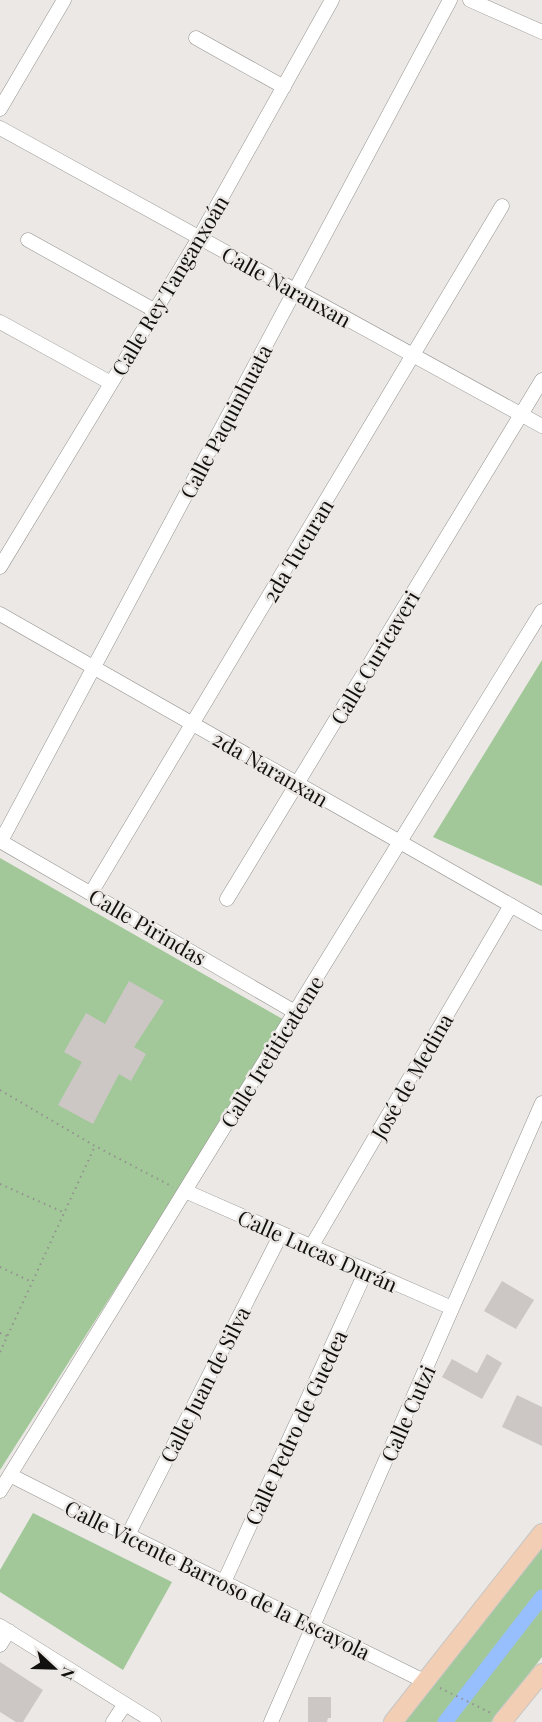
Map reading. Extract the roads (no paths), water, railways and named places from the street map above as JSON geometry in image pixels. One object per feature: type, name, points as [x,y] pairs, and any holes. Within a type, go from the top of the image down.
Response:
[{"type":"main road","points":[[393,1722],[542,1533]]},
{"type":"main road","points":[[504,1721],[542,1673]]},
{"type":"street","points":[[0,109],[64,0]]},
{"type":"street","name":"Calle Rey Tanganxoán","points":[[0,567],[199,238],[332,0]]},
{"type":"street","name":"Calle Paquinhuata","points":[[0,841],[450,0]]},
{"type":"street","points":[[470,0],[542,33]]},
{"type":"street","points":[[196,38],[284,87]]},
{"type":"street","name":"Calle Naranxan","points":[[0,128],[542,426]]},
{"type":"street","name":"2da Tucuran","points":[[91,893],[502,206]]},
{"type":"street","points":[[28,240],[154,310]]},
{"type":"street","points":[[0,322],[111,383]]},
{"type":"street","name":"Calle Curicaveri","points":[[227,899],[542,380]]},
{"type":"street","name":"Calle Iretiticateme","points":[[0,1491],[542,611]]},
{"type":"street","name":"2da Naranxan","points":[[0,614],[542,923]]},
{"type":"street","name":"Calle Pirindas","points":[[0,841],[295,1012]]},
{"type":"street","name":"José de Medina","points":[[311,1247],[511,905]]},
{"type":"street","name":"Calle Cutzi","points":[[271,1722],[542,1104]]},
{"type":"street","name":"Calle Lucas Durán","points":[[185,1191],[452,1308]]},
{"type":"street","name":"Calle Juan de Silva","points":[[128,1535],[281,1233]]},
{"type":"street","name":"Calle Pedro de Guedea","points":[[224,1582],[366,1271]]},
{"type":"street","name":"Calle Vicente Barroso de la Escayola","points":[[10,1475],[426,1682]]},
{"type":"street","points":[[0,1645],[4,1628],[154,1722]]},
{"type":"street","points":[[113,1722],[125,1704]]},
{"type":"waterway","points":[[445,1722],[542,1597]]}]
